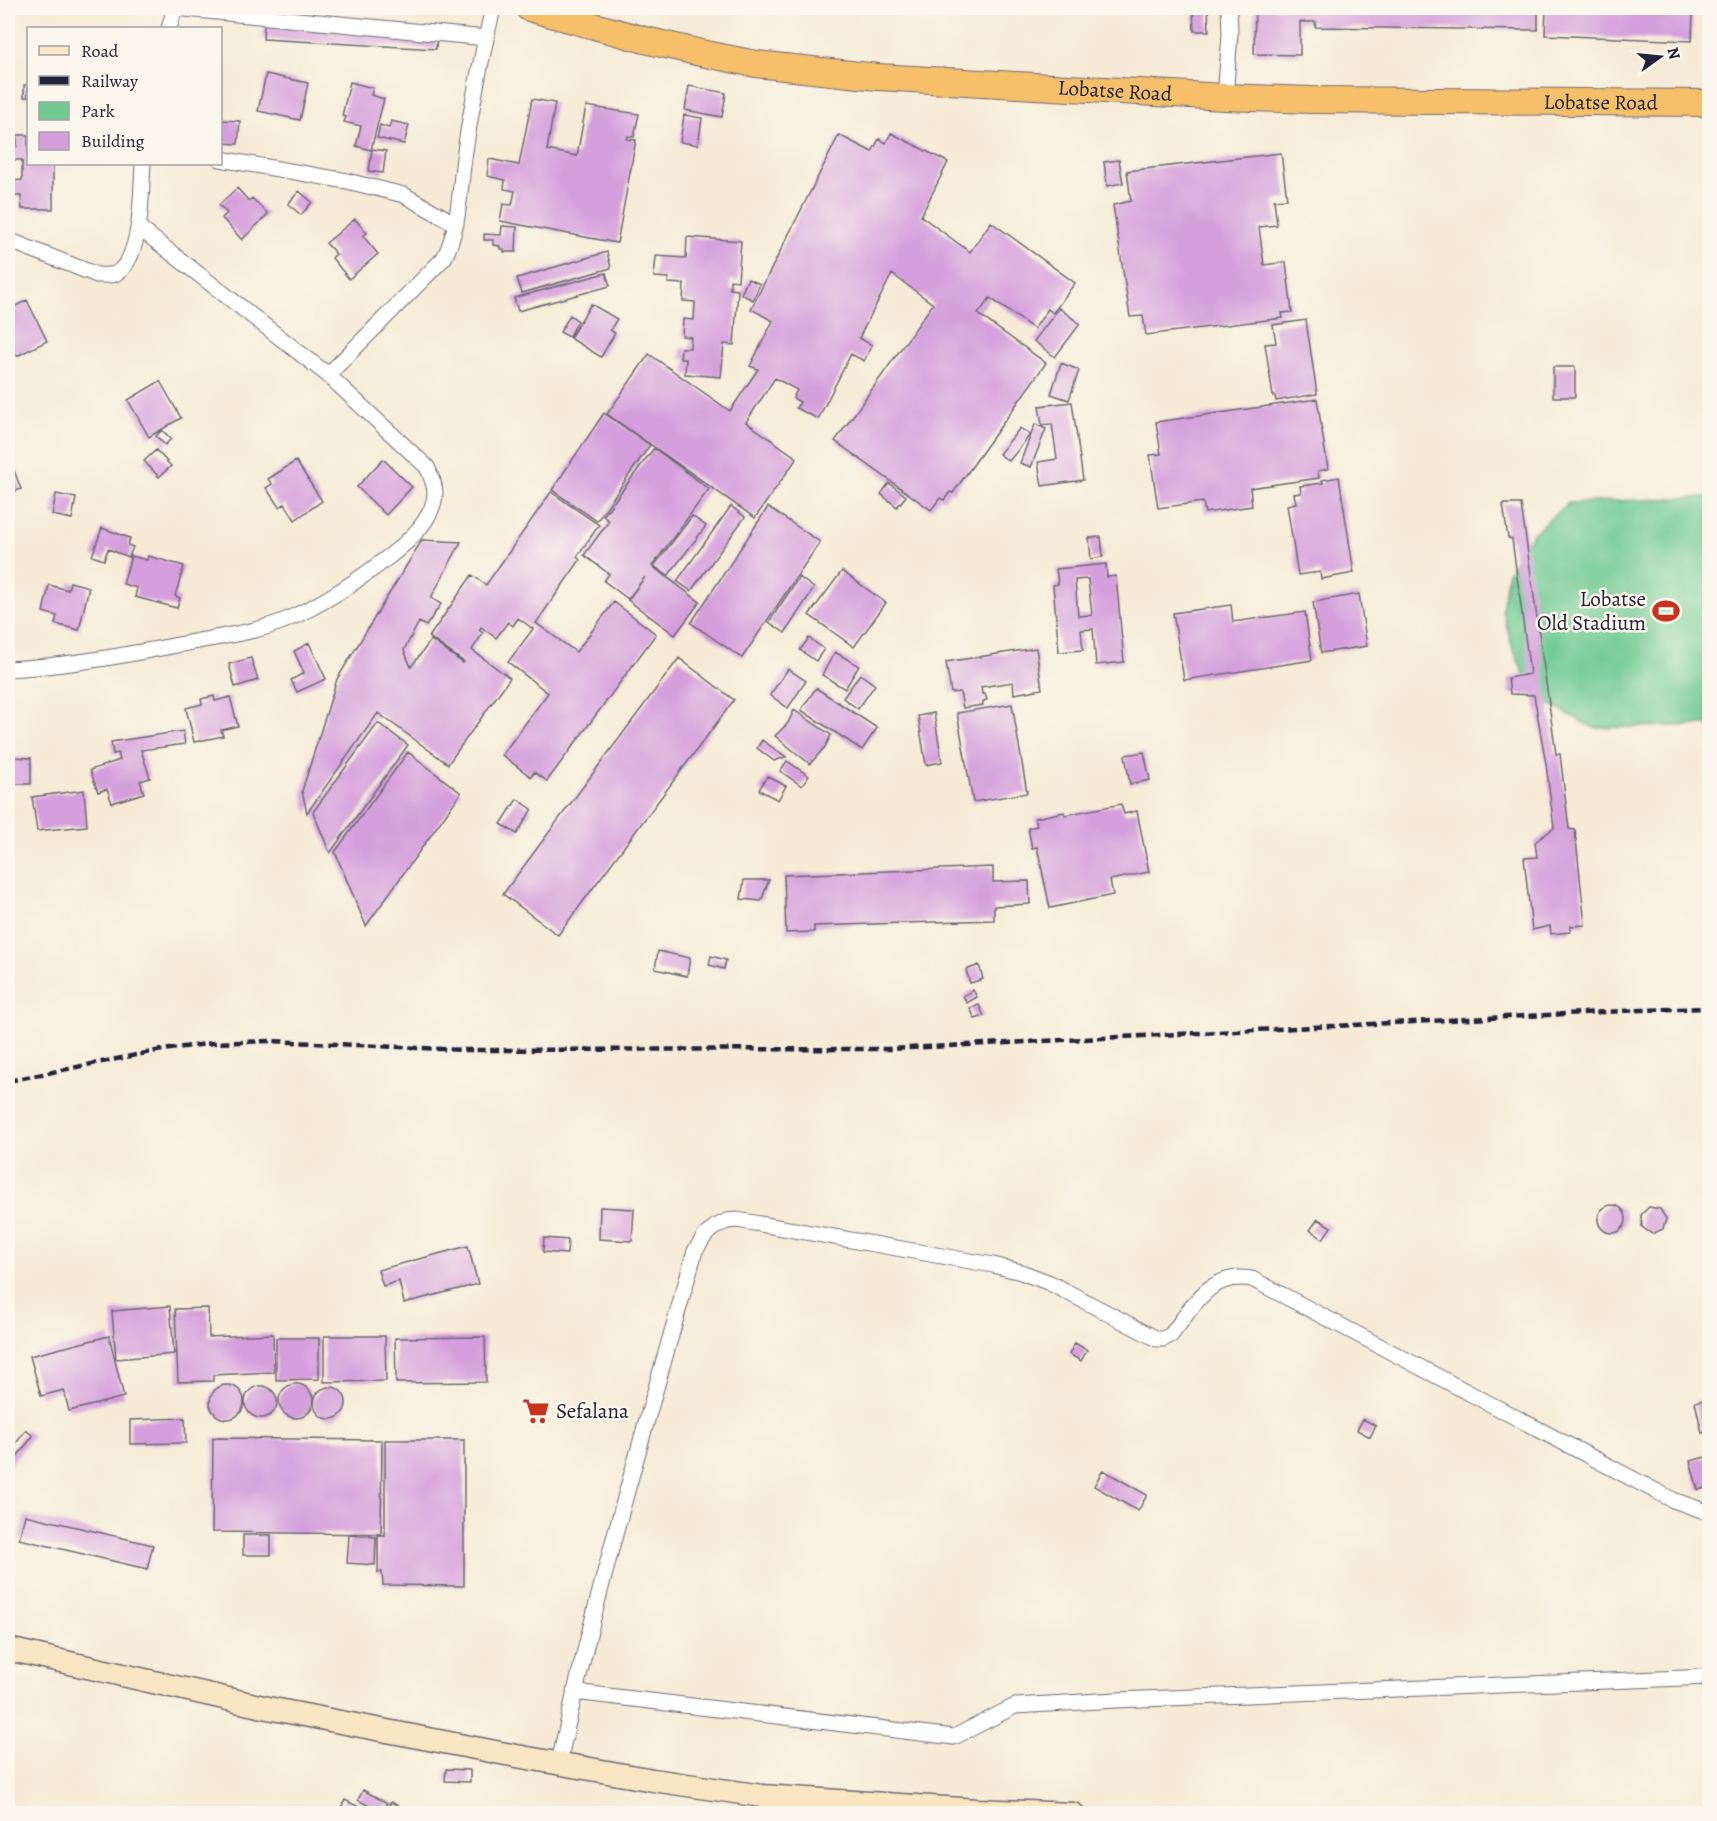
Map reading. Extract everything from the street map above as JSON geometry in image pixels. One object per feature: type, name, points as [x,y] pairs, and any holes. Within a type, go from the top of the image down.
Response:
[{"type":"highway","name":"Lobatse Road","points":[[529,8],[645,40],[756,64],[878,77],[1225,97],[1404,102],[1710,103]]},
{"type":"main road","points":[[8,1649],[268,1708],[653,1780],[762,1796],[955,1809],[1073,1814]]},
{"type":"street","points":[[169,27],[175,8],[486,38]]},
{"type":"street","points":[[328,375],[444,258],[454,237],[466,146],[493,8]]},
{"type":"street","points":[[1225,97],[1230,34],[1229,8]]},
{"type":"street","points":[[222,159],[347,181],[404,195],[456,224]]},
{"type":"street","points":[[8,240],[97,275],[110,276],[118,273],[126,266],[132,254],[138,227],[143,165]]},
{"type":"street","points":[[8,669],[110,658],[269,627],[336,596],[363,577],[402,547],[421,527],[431,509],[435,494],[427,467],[328,375],[138,227]]},
{"type":"street","points":[[559,1762],[574,1692],[620,1516],[695,1251],[704,1237],[715,1227],[727,1221],[737,1220],[843,1238],[1020,1272],[1050,1283],[1157,1339],[1171,1335],[1210,1287],[1232,1278],[1252,1279],[1673,1500],[1710,1513]]},
{"type":"street","points":[[574,1692],[954,1737],[1015,1706],[1710,1677]]},
{"type":"green space","points":[[1709,497],[1709,725],[1594,728],[1534,696],[1513,649],[1502,609],[1508,572],[1533,533],[1569,503]]},
{"type":"building","points":[[1193,8],[1208,8],[1209,31],[1194,31]]},
{"type":"building","points":[[1255,8],[1538,8],[1538,30],[1315,27],[1316,22],[1300,22],[1300,55],[1254,54]]},
{"type":"building","points":[[1546,8],[1693,8],[1692,41],[1545,35]]},
{"type":"building","points":[[264,24],[437,35],[436,49],[263,39]]},
{"type":"building","points":[[266,74],[308,83],[300,120],[258,111]]},
{"type":"building","points":[[350,82],[373,88],[371,95],[384,99],[371,150],[356,146],[361,126],[344,122],[346,117],[342,116]]},
{"type":"building","points":[[24,85],[27,85],[27,97],[24,97]]},
{"type":"building","points":[[689,86],[726,93],[722,117],[685,110]]},
{"type":"building","points":[[532,99],[555,103],[547,150],[577,156],[586,106],[639,114],[634,137],[628,136],[627,139],[636,140],[617,243],[500,221],[503,204],[512,205],[515,191],[504,189],[505,180],[487,176],[489,159],[519,165]]},
{"type":"building","points":[[684,115],[702,118],[698,145],[680,142]]},
{"type":"building","points":[[222,120],[240,121],[238,144],[222,143]]},
{"type":"building","points":[[391,121],[409,125],[404,144],[377,138],[380,125],[389,128]]},
{"type":"building","points":[[891,133],[948,162],[921,216],[970,252],[991,222],[1075,283],[1053,313],[1048,309],[1034,329],[990,298],[978,314],[1046,363],[953,493],[950,492],[944,500],[940,498],[931,510],[835,441],[933,304],[892,274],[859,338],[872,345],[864,361],[851,354],[818,419],[796,408],[800,402],[793,398],[797,390],[775,378],[746,422],[797,458],[755,518],[607,414],[649,354],[730,411],[758,369],[750,366],[773,321],[751,309],[839,135],[872,152],[879,139],[886,143]]},
{"type":"building","points":[[17,135],[27,135],[27,165],[53,165],[53,209],[22,209],[21,196],[12,196],[12,181],[22,180],[22,160],[12,160],[11,146],[17,146]]},
{"type":"building","points":[[372,149],[386,151],[383,173],[369,171]]},
{"type":"building","points":[[1281,153],[1287,199],[1274,200],[1277,225],[1259,227],[1264,265],[1286,262],[1292,312],[1282,313],[1283,318],[1146,335],[1143,316],[1130,317],[1113,205],[1131,201],[1127,171]]},
{"type":"building","points":[[1119,160],[1123,183],[1107,186],[1104,162]]},
{"type":"building","points":[[237,188],[249,201],[252,198],[268,214],[242,240],[222,218],[227,213],[219,205]]},
{"type":"building","points":[[299,191],[312,202],[301,215],[288,204]]},
{"type":"building","points":[[355,219],[367,233],[363,236],[378,254],[349,279],[332,258],[336,254],[326,243]]},
{"type":"building","points":[[502,226],[517,227],[516,252],[504,252],[500,246],[493,245],[493,240],[484,240],[484,234],[501,235]]},
{"type":"building","points":[[687,237],[741,241],[738,281],[730,280],[730,289],[738,290],[734,345],[724,344],[721,377],[685,374],[686,359],[680,359],[681,348],[690,348],[691,337],[682,336],[683,319],[694,320],[695,302],[683,301],[684,284],[668,283],[669,278],[654,277],[656,256],[686,258]]},
{"type":"building","points":[[607,252],[611,268],[522,293],[517,278]]},
{"type":"building","points":[[606,273],[610,286],[518,311],[514,298]]},
{"type":"building","points":[[748,279],[760,284],[753,300],[741,294]]},
{"type":"building","points":[[27,300],[47,341],[17,356],[8,340],[8,310]]},
{"type":"building","points":[[591,304],[617,319],[610,330],[615,333],[601,357],[570,338]]},
{"type":"building","points":[[1059,308],[1080,324],[1055,357],[1034,341]]},
{"type":"building","points":[[570,315],[578,321],[569,337],[560,332]]},
{"type":"building","points":[[1306,320],[1317,394],[1276,401],[1273,396],[1265,344],[1276,343],[1273,325]]},
{"type":"building","points":[[1061,363],[1079,370],[1069,400],[1051,394]]},
{"type":"building","points":[[1553,367],[1575,367],[1575,397],[1553,397]]},
{"type":"building","points":[[160,381],[181,418],[149,437],[128,400]]},
{"type":"building","points":[[1317,399],[1328,469],[1318,471],[1319,478],[1250,488],[1252,506],[1205,513],[1203,502],[1158,508],[1150,455],[1161,454],[1156,422]]},
{"type":"building","points":[[1072,402],[1083,480],[1042,486],[1038,462],[1057,459],[1052,424],[1042,425],[1039,406]]},
{"type":"building","points":[[604,413],[650,445],[597,521],[552,490]]},
{"type":"building","points":[[1035,424],[1046,429],[1031,467],[1020,463]]},
{"type":"building","points":[[1020,428],[1030,435],[1009,461],[999,454]]},
{"type":"building","points":[[162,430],[171,439],[165,445],[156,436]]},
{"type":"building","points":[[654,448],[709,489],[652,566],[700,602],[675,635],[628,600],[645,577],[628,599],[604,581],[609,574],[584,555],[609,521],[603,516]]},
{"type":"building","points":[[156,450],[171,466],[159,477],[144,461]]},
{"type":"building","points":[[8,454],[21,489],[8,494]]},
{"type":"building","points":[[383,459],[412,487],[386,515],[357,487]]},
{"type":"building","points":[[296,461],[322,501],[295,520],[285,504],[279,507],[266,488],[272,484],[268,479]]},
{"type":"building","points":[[1339,477],[1354,573],[1321,579],[1320,572],[1298,575],[1287,505],[1296,503],[1294,494],[1301,493],[1300,486],[1323,483],[1322,480]]},
{"type":"building","points":[[889,483],[906,496],[897,507],[881,494]]},
{"type":"building","points":[[551,492],[599,525],[577,557],[580,560],[536,623],[576,652],[614,602],[656,634],[547,781],[534,772],[531,777],[502,755],[548,693],[508,662],[533,629],[518,618],[513,626],[508,622],[496,638],[481,627],[479,630],[483,633],[472,650],[510,678],[448,764],[378,713],[307,813],[302,791],[337,679],[422,540],[461,542],[431,598],[441,604],[426,626],[419,622],[404,650],[411,667],[431,640],[463,663],[429,637],[472,575],[486,585]]},
{"type":"building","points":[[56,494],[76,498],[72,519],[52,515]]},
{"type":"building","points":[[1503,504],[1521,504],[1556,754],[1560,754],[1569,829],[1575,830],[1585,925],[1570,926],[1570,932],[1551,934],[1550,926],[1532,930],[1524,858],[1537,857],[1535,842],[1554,828],[1534,695],[1510,694],[1508,678],[1530,674],[1512,539],[1508,538]]},
{"type":"building","points":[[731,506],[745,517],[691,591],[677,581]]},
{"type":"building","points":[[768,507],[820,542],[742,658],[691,623]]},
{"type":"building","points":[[692,516],[706,526],[668,576],[654,566]]},
{"type":"building","points":[[102,528],[130,538],[128,545],[133,547],[129,557],[108,549],[104,560],[92,556]]},
{"type":"building","points":[[1101,537],[1103,557],[1091,559],[1089,538]]},
{"type":"building","points":[[131,556],[147,560],[148,556],[184,566],[175,596],[180,598],[177,608],[135,597],[137,588],[123,584]]},
{"type":"building","points":[[1106,564],[1107,577],[1116,576],[1124,662],[1096,665],[1093,629],[1081,630],[1083,650],[1059,652],[1053,585],[1058,584],[1056,569]],"holes":[[[1088,579],[1092,615],[1078,616],[1075,580]]]},
{"type":"building","points":[[842,571],[886,603],[854,647],[809,615]]},
{"type":"building","points":[[799,577],[814,588],[785,633],[769,622]]},
{"type":"building","points":[[70,582],[89,587],[79,630],[55,624],[57,616],[43,612],[49,585],[68,590]]},
{"type":"building","points":[[1359,594],[1367,646],[1321,653],[1313,602]]},
{"type":"building","points":[[1231,605],[1233,622],[1305,612],[1312,660],[1184,680],[1173,613]]},
{"type":"building","points":[[809,638],[824,649],[816,661],[800,650]]},
{"type":"building","points":[[309,643],[326,679],[297,692],[291,680],[304,673],[294,651]]},
{"type":"building","points":[[1036,648],[1042,689],[1014,694],[1013,682],[981,687],[982,694],[985,694],[987,700],[983,701],[983,705],[963,708],[960,692],[951,693],[946,662]]},
{"type":"building","points":[[835,652],[859,666],[845,689],[822,675]]},
{"type":"building","points":[[251,658],[258,680],[235,687],[229,664]]},
{"type":"building","points":[[679,658],[734,700],[558,935],[503,894]]},
{"type":"building","points":[[788,669],[806,681],[788,708],[770,695]]},
{"type":"building","points":[[860,674],[875,685],[858,709],[843,698]]},
{"type":"building","points":[[816,688],[877,728],[862,750],[801,710]]},
{"type":"building","points":[[214,696],[215,701],[230,697],[238,726],[221,730],[223,736],[194,742],[186,708],[202,704],[201,699]]},
{"type":"building","points":[[1012,704],[1027,793],[973,802],[957,713]]},
{"type":"building","points":[[794,710],[831,735],[825,747],[810,764],[775,736],[788,723]]},
{"type":"building","points":[[934,713],[942,762],[926,765],[918,716]]},
{"type":"building","points":[[378,723],[408,745],[330,853],[313,812]]},
{"type":"building","points":[[183,731],[185,744],[141,750],[150,778],[140,781],[144,793],[112,803],[107,789],[98,792],[90,770],[120,760],[118,753],[113,754],[111,742]]},
{"type":"building","points":[[762,740],[786,757],[774,761],[757,748]]},
{"type":"building","points":[[408,752],[461,793],[366,926],[335,852]]},
{"type":"building","points":[[1144,752],[1150,780],[1130,784],[1125,755]]},
{"type":"building","points":[[11,757],[31,758],[31,784],[10,784]]},
{"type":"building","points":[[787,761],[809,776],[802,786],[780,771]]},
{"type":"building","points":[[767,776],[786,786],[778,800],[759,790]]},
{"type":"building","points":[[84,790],[87,826],[37,831],[32,797]]},
{"type":"building","points":[[517,799],[532,809],[517,834],[501,824]]},
{"type":"building","points":[[1121,804],[1124,814],[1137,811],[1149,872],[1110,880],[1113,895],[1050,908],[1037,847],[1032,848],[1028,828],[1037,826],[1035,818],[1064,812],[1065,815]]},
{"type":"building","points":[[993,867],[993,882],[1029,881],[1030,904],[994,906],[994,920],[814,926],[814,932],[786,933],[784,875]]},
{"type":"building","points":[[744,880],[769,880],[761,901],[741,899]]},
{"type":"building","points":[[658,951],[690,958],[687,976],[655,969]]},
{"type":"building","points":[[711,956],[726,960],[724,969],[709,965]]},
{"type":"building","points":[[979,965],[983,979],[970,983],[966,970]]},
{"type":"building","points":[[973,990],[977,997],[967,1003],[963,996]]},
{"type":"building","points":[[979,1005],[984,1016],[975,1019],[970,1008]]},
{"type":"building","points":[[1612,1205],[1622,1209],[1626,1219],[1622,1229],[1612,1233],[1602,1229],[1598,1219],[1602,1209]]},
{"type":"building","points":[[600,1207],[634,1209],[632,1241],[599,1239]]},
{"type":"building","points":[[1649,1207],[1660,1209],[1666,1219],[1663,1229],[1652,1234],[1642,1227],[1641,1215]]},
{"type":"building","points":[[1318,1219],[1331,1227],[1323,1239],[1310,1230]]},
{"type":"building","points":[[544,1238],[568,1240],[567,1254],[543,1252]]},
{"type":"building","points":[[468,1246],[478,1284],[404,1303],[399,1281],[383,1286],[378,1270]]},
{"type":"building","points":[[170,1306],[174,1354],[116,1359],[112,1311]]},
{"type":"building","points":[[208,1308],[209,1337],[273,1334],[274,1372],[213,1375],[213,1381],[178,1382],[175,1309]]},
{"type":"building","points":[[109,1336],[124,1397],[69,1411],[64,1390],[41,1396],[30,1356]]},
{"type":"building","points":[[324,1336],[385,1336],[386,1381],[324,1382]]},
{"type":"building","points":[[485,1337],[486,1382],[396,1383],[395,1338]]},
{"type":"building","points":[[276,1338],[319,1338],[319,1379],[276,1380]]},
{"type":"building","points":[[1075,1343],[1087,1350],[1081,1361],[1069,1354]]},
{"type":"building","points":[[296,1384],[308,1389],[313,1401],[308,1413],[296,1418],[284,1413],[279,1401],[284,1389]]},
{"type":"building","points":[[227,1385],[239,1390],[244,1402],[239,1414],[227,1419],[215,1414],[210,1402],[215,1390]]},
{"type":"building","points":[[261,1386],[272,1391],[277,1402],[272,1413],[261,1418],[250,1413],[245,1402],[250,1391]]},
{"type":"building","points":[[330,1387],[341,1392],[346,1403],[341,1414],[330,1419],[319,1414],[314,1403],[319,1392]]},
{"type":"building","points":[[1710,1399],[1710,1431],[1702,1433],[1695,1402]]},
{"type":"building","points":[[185,1418],[186,1443],[130,1444],[130,1420]]},
{"type":"building","points":[[1363,1419],[1376,1426],[1370,1437],[1357,1430]]},
{"type":"building","points":[[26,1430],[33,1436],[8,1468],[8,1454]]},
{"type":"building","points":[[213,1438],[382,1440],[381,1534],[212,1532]]},
{"type":"building","points":[[385,1440],[464,1440],[464,1586],[383,1585],[382,1572],[378,1573],[378,1535],[385,1535]]},
{"type":"building","points":[[1710,1456],[1710,1487],[1698,1490],[1690,1461]]},
{"type":"building","points":[[1103,1470],[1147,1495],[1138,1511],[1094,1486]]},
{"type":"building","points":[[25,1515],[153,1545],[147,1569],[19,1539]]},
{"type":"building","points":[[243,1535],[271,1535],[271,1555],[243,1555]]},
{"type":"building","points":[[349,1535],[376,1537],[375,1565],[347,1563]]},
{"type":"building","points":[[446,1769],[470,1770],[470,1782],[445,1781]]},
{"type":"building","points":[[363,1790],[387,1803],[382,1813],[358,1800]]},
{"type":"building","points":[[345,1800],[357,1806],[353,1814],[341,1808]]},
{"type":"building","points":[[391,1802],[414,1814],[385,1812]]},
{"type":"railway","points":[[8,1081],[156,1051],[213,1043],[271,1041],[463,1050],[890,1049],[1710,1008]]},
{"type":"place","name":"Lobatse Old Stadium","points":[[1666,611]]},
{"type":"place","name":"Sefalana","points":[[536,1411]]}]
